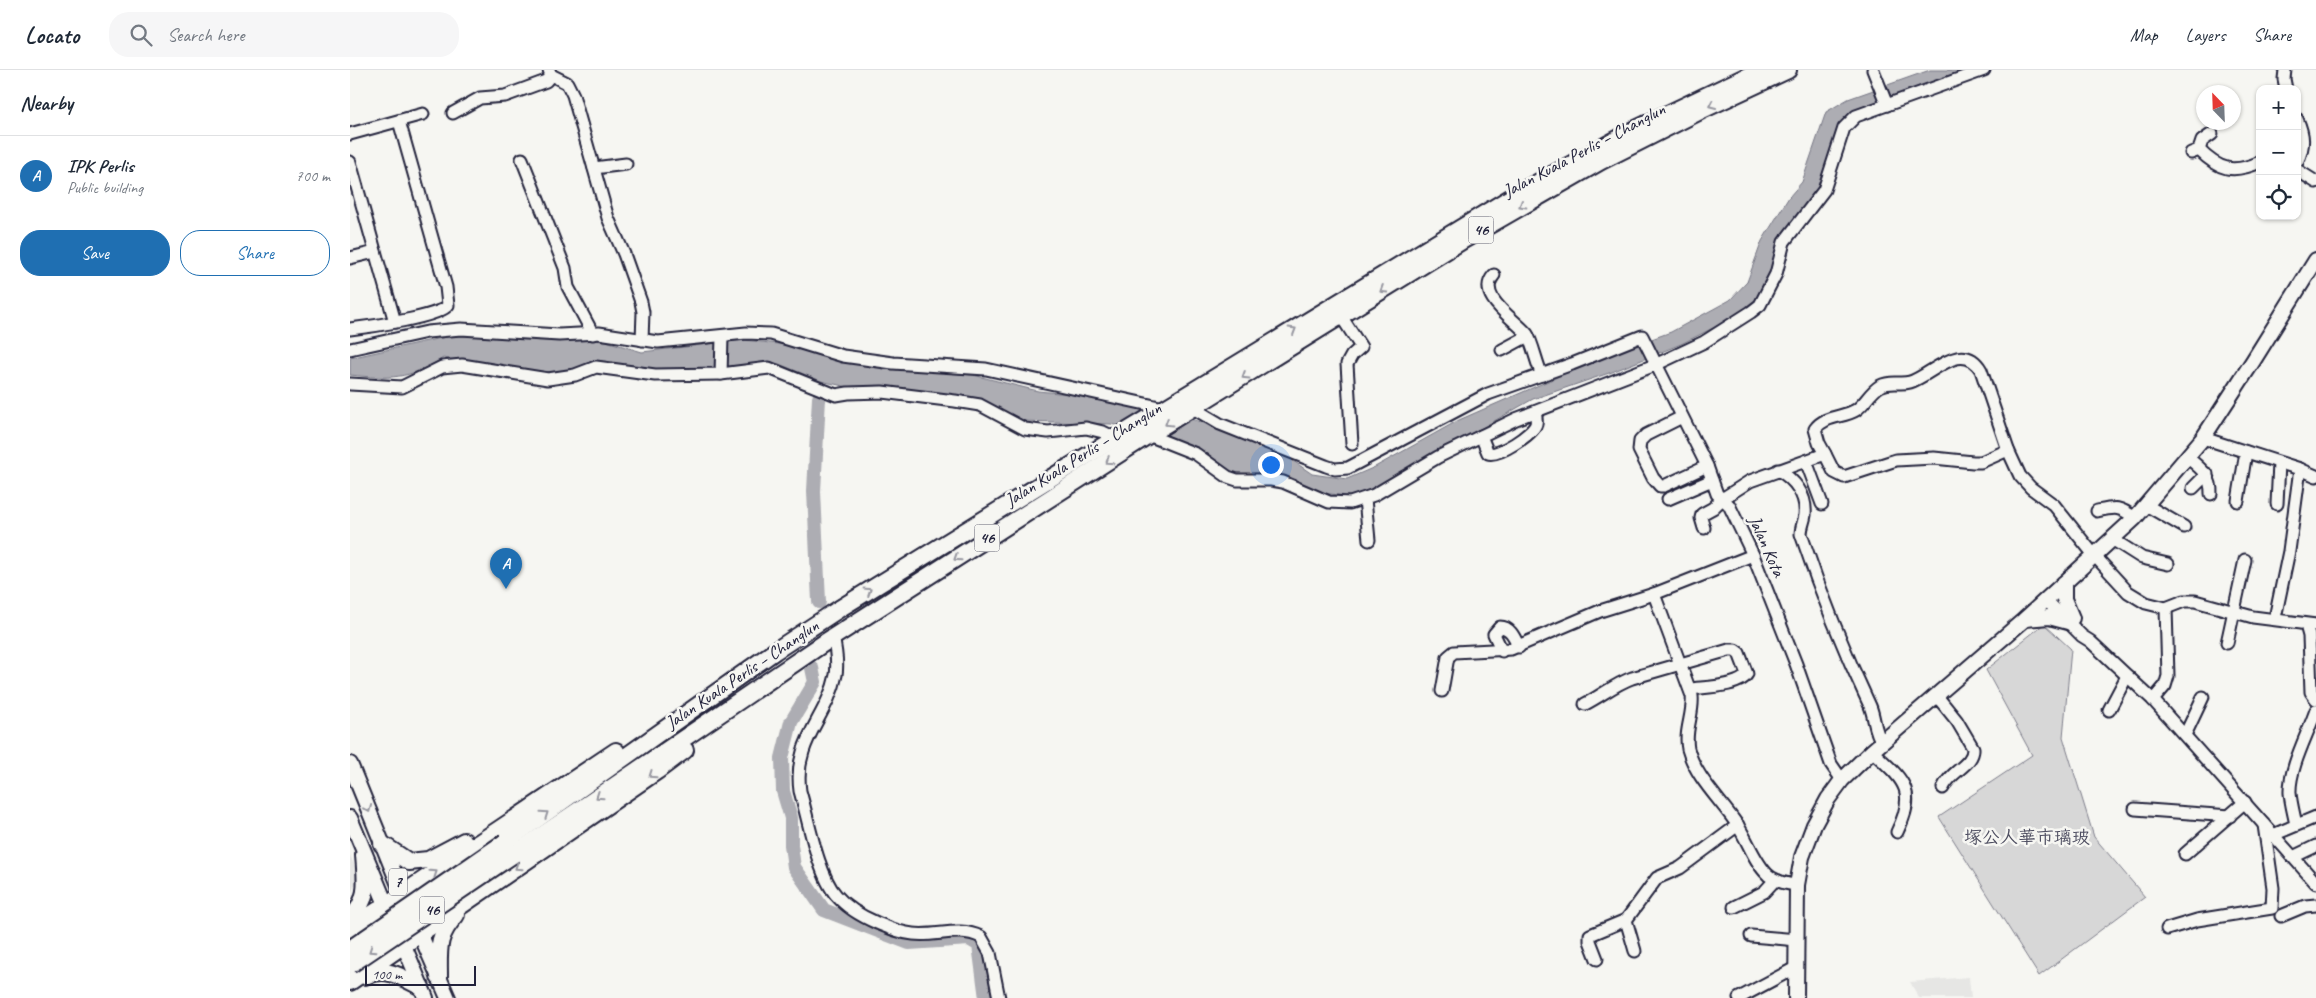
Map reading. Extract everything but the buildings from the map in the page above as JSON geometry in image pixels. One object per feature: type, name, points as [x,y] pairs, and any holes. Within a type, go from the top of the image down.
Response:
[{"type":"highway","name":"Jalan Kuala Perlis – Changlun","points":[[350,965],[768,656],[822,620],[1163,409],[1515,195],[1636,129],[1760,70]]},
{"type":"highway","name":"Jalan Kuala Perlis – Changlun","points":[[350,949],[510,848],[818,647],[1149,435],[1489,225],[1571,177],[1700,111],[1788,70]]},
{"type":"highway","points":[[350,983],[422,938],[469,900],[658,771],[818,647]]},
{"type":"highway","points":[[350,929],[383,898],[401,889],[768,656]]},
{"type":"highway","points":[[382,844],[410,862],[428,860],[571,780]]},
{"type":"highway","points":[[350,920],[364,900],[366,884],[364,855]]},
{"type":"highway","points":[[438,977],[440,939],[444,928],[469,900]]},
{"type":"highway","points":[[350,983],[372,973],[385,971],[396,974],[424,993]]},
{"type":"main road","points":[[1796,998],[1797,884],[1802,857],[1814,825],[1828,799],[1842,780],[1877,746],[2025,620],[2135,518],[2203,438],[2316,260]]},
{"type":"main road","points":[[2025,620],[2049,616],[2070,620],[2064,599],[2064,583]]},
{"type":"main road","name":"7","points":[[350,764],[448,998]]},
{"type":"main road","name":"7","points":[[350,818],[364,855],[424,993]]},
{"type":"street","points":[[1873,70],[1886,103]]},
{"type":"street","points":[[1149,435],[1196,454],[1228,477],[1237,480],[1284,482],[1328,502],[1350,503],[1365,499],[1482,436],[1653,361],[1704,342],[1760,305],[1776,274],[1784,242],[1824,190],[1844,128],[1856,116],[1886,103],[1984,70]]},
{"type":"street","points":[[2285,85],[2284,79],[2286,70]]},
{"type":"street","points":[[454,113],[480,98],[505,96],[546,81],[550,72],[567,83],[570,87],[608,218],[624,254],[641,302],[643,312],[642,340]]},
{"type":"street","points":[[350,134],[423,114]]},
{"type":"street","points":[[350,329],[396,322],[441,311],[446,308],[448,300],[399,121]]},
{"type":"street","points":[[2301,128],[2304,147],[2301,153]]},
{"type":"street","points":[[2212,134],[2206,137],[2195,151],[2224,169],[2234,170],[2256,163]]},
{"type":"street","points":[[522,159],[565,268],[568,287],[592,334]]},
{"type":"street","points":[[350,162],[354,191],[396,322]]},
{"type":"street","points":[[594,168],[626,164]]},
{"type":"street","points":[[2301,173],[2316,182]]},
{"type":"street","points":[[350,258],[375,252]]},
{"type":"street","points":[[1190,410],[1211,421],[1326,466],[1335,469],[1348,468],[1472,402],[1505,387],[1542,375],[1528,336],[1492,297],[1488,287],[1494,275]]},
{"type":"street","points":[[1341,316],[1361,347],[1352,355],[1347,364],[1352,444]]},
{"type":"street","points":[[350,349],[443,330],[477,329],[559,335],[610,334],[642,340],[672,341],[722,339],[746,333],[771,334],[843,356],[893,363],[986,370],[1163,409]]},
{"type":"street","points":[[1502,350],[1528,336]]},
{"type":"street","name":"Jalan Kota","points":[[1542,375],[1643,337],[1653,361],[1707,466],[1717,494],[1730,505],[1753,555],[1796,664],[1831,764],[1842,780]]},
{"type":"street","points":[[722,339],[722,372]]},
{"type":"street","points":[[2008,450],[1981,462],[1934,458],[1896,460],[1844,477],[1834,472],[1816,436],[1815,429],[1818,424],[1831,418],[1854,412],[1870,393],[1882,386],[1897,381],[1910,382],[1946,362],[1960,358],[1975,361],[1981,370],[2008,450],[2024,482],[2054,505],[2094,555],[2128,592],[2136,598],[2166,608],[2184,601],[2196,601],[2253,617],[2275,618],[2311,625],[2309,636],[2311,692],[2316,699]]},
{"type":"street","points":[[350,384],[402,387],[433,371],[450,365],[462,365],[548,379],[575,375],[596,367],[655,376],[769,368],[836,395],[882,392],[955,400],[980,405],[1025,429],[1048,432],[1086,428],[1118,437]]},
{"type":"street","points":[[1482,436],[1488,453],[1495,454],[1517,442],[1534,427],[1535,412]]},
{"type":"street","points":[[1682,417],[1646,435],[1640,441],[1638,450],[1660,486],[1664,486],[1707,466]]},
{"type":"street","points":[[2203,438],[2300,469],[2316,476]]},
{"type":"street","points":[[2238,501],[2246,452]]},
{"type":"street","points":[[1704,528],[1700,518],[1702,514],[1750,481],[1825,454]]},
{"type":"street","points":[[2187,457],[2207,474],[2210,481],[2211,494]]},
{"type":"street","points":[[1806,461],[1822,504]]},
{"type":"street","points":[[2277,504],[2279,463]]},
{"type":"street","points":[[2275,618],[2289,551],[2300,469]]},
{"type":"street","points":[[1778,470],[1792,478],[1802,498],[1805,515],[1801,534],[1848,661],[1871,708],[1877,734],[1877,746],[1897,775],[1908,796],[1907,807],[1897,832]]},
{"type":"street","points":[[2193,488],[2207,474]]},
{"type":"street","points":[[1668,499],[1712,480]]},
{"type":"street","points":[[1365,499],[1369,540]]},
{"type":"street","points":[[2146,505],[2184,527]]},
{"type":"street","points":[[2097,511],[2116,507],[2135,518]]},
{"type":"street","points":[[2112,539],[2142,558],[2168,564]]},
{"type":"street","points":[[1442,691],[1448,657],[1454,652],[1502,651],[1520,647],[1600,610],[1654,594],[1753,555]]},
{"type":"street","points":[[2227,643],[2245,560]]},
{"type":"street","points":[[1654,594],[1690,689],[1693,705],[1687,732],[1691,758],[1738,825],[1766,874],[1775,880],[1797,884]]},
{"type":"street","points":[[2048,598],[2085,632],[2088,639],[2153,700],[2246,802],[2316,883]]},
{"type":"street","points":[[2153,700],[2165,686],[2168,676],[2166,608]]},
{"type":"street","points":[[1502,651],[1494,634],[1500,628],[1506,628],[1520,647]]},
{"type":"street","points":[[818,647],[837,654],[836,676],[803,749],[798,777],[800,791],[825,878],[836,895],[846,904],[867,918],[896,931],[916,935],[963,931],[981,937],[990,953],[999,998]]},
{"type":"street","points":[[1585,704],[1609,692],[1622,681],[1735,650],[1739,653],[1747,674],[1743,679],[1726,685],[1690,689]]},
{"type":"street","points":[[2109,710],[2127,676]]},
{"type":"street","points":[[1936,695],[1957,721],[1973,748],[1970,758],[1964,766],[1950,776],[1943,788]]},
{"type":"street","points":[[2185,735],[2203,697]]},
{"type":"street","points":[[2296,824],[2290,792],[2291,784],[2300,752],[2316,710]]},
{"type":"street","points":[[2185,854],[2246,802]]},
{"type":"street","points":[[2135,809],[2230,816]]},
{"type":"street","points":[[2274,835],[2316,817]]},
{"type":"street","points":[[1597,959],[1590,935],[1626,920],[1657,878],[1680,868],[1738,825]]},
{"type":"street","points":[[2168,929],[2197,920],[2272,908],[2273,888],[2264,825]]},
{"type":"street","points":[[2293,857],[2316,846]]},
{"type":"street","points":[[1734,907],[1764,892],[1775,880]]},
{"type":"street","points":[[2281,916],[2305,906],[2316,904]]},
{"type":"street","points":[[1626,920],[1635,951]]},
{"type":"street","points":[[1751,936],[1797,940]]},
{"type":"street","points":[[1739,998],[1797,967]]},
{"type":"shaded area","points":[[1930,70],[1968,70],[1853,112],[1818,191],[1779,245],[1765,289],[1749,310],[1681,344],[1612,372],[1533,399],[1367,493],[1347,496],[1323,493],[1265,472],[1244,474],[1226,470],[1210,455],[1174,440],[1111,424],[1025,421],[977,398],[848,387],[821,381],[779,364],[661,371],[575,369],[543,374],[443,358],[409,374],[388,377],[350,375],[350,358],[450,336],[522,336],[606,341],[642,352],[744,340],[787,345],[830,358],[874,367],[973,375],[1038,391],[1099,397],[1168,412],[1211,425],[1279,451],[1312,474],[1347,479],[1375,467],[1459,420],[1610,354],[1671,332],[1730,300],[1747,282],[1762,241],[1789,197],[1802,182],[1826,112],[1848,99]]},
{"type":"shaded area","points":[[350,855],[359,877],[350,895]]},
{"type":"shaded area","points":[[1969,977],[1971,998],[1919,998],[1910,982]]},
{"type":"green space","name":"塚公人華市璃玻","points":[[2044,624],[2071,649],[2063,737],[2094,837],[2145,897],[2039,976],[1939,817],[2032,755],[1986,670]]},
{"type":"waterway","points":[[819,398],[814,491],[819,602]]},
{"type":"waterway","points":[[812,668],[815,682],[791,722],[782,758],[783,791],[791,818],[791,845],[794,867],[824,910],[909,943],[969,939],[979,945],[986,998]]},
{"type":"place","name":"IPK Perlis","points":[[506,589]]}]
